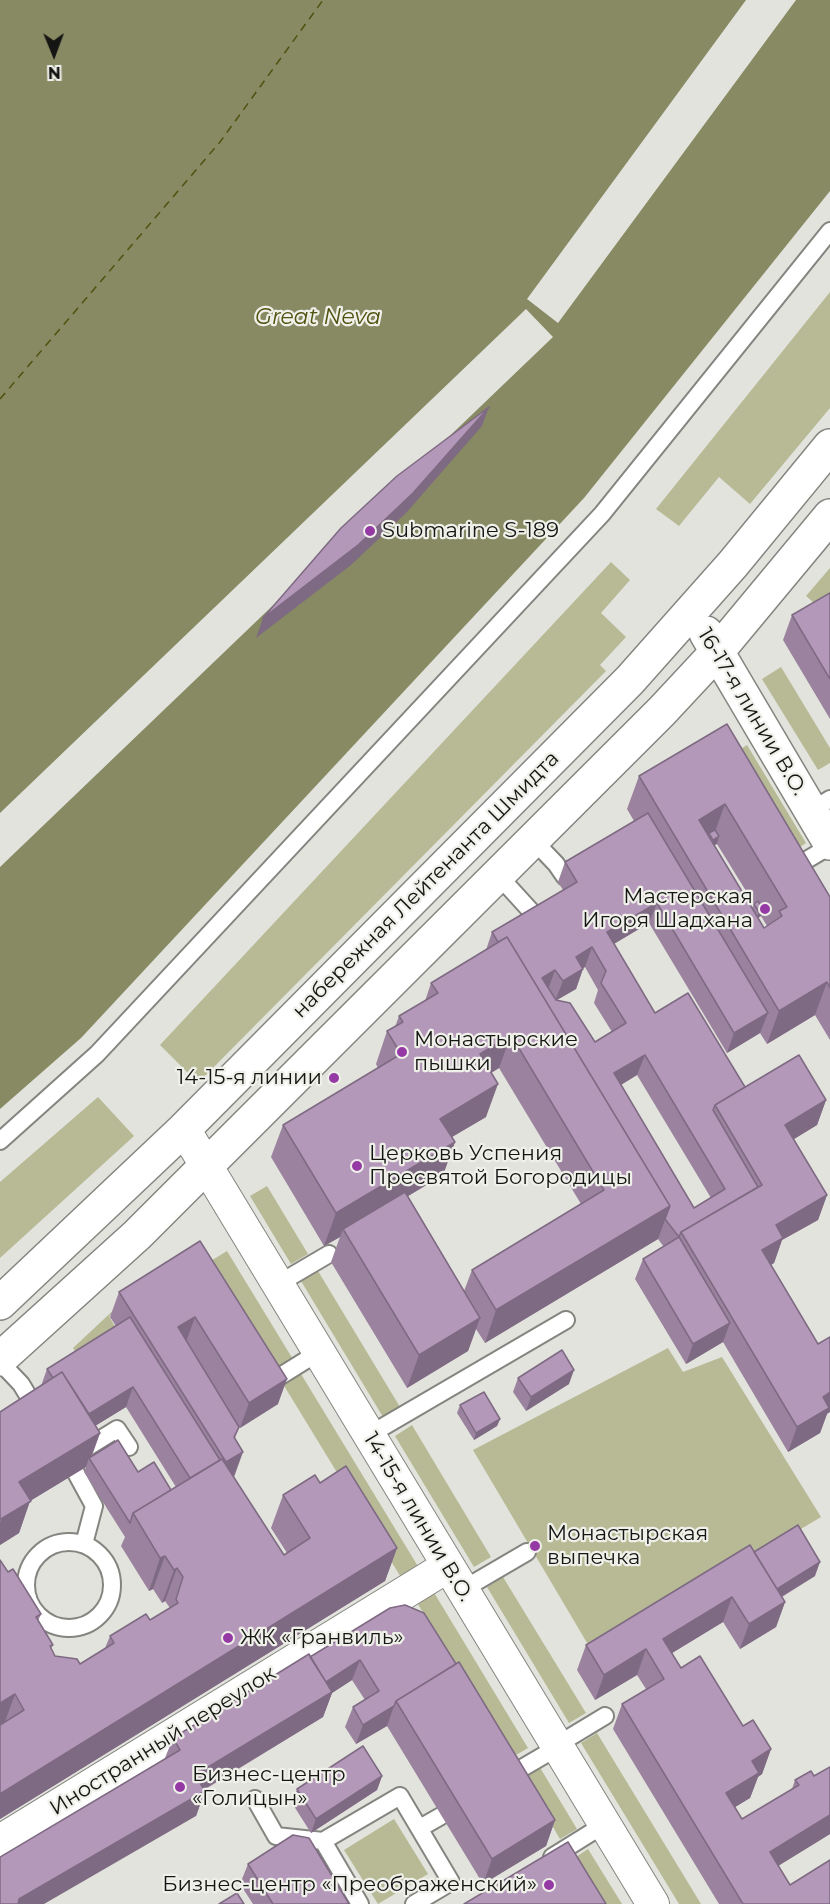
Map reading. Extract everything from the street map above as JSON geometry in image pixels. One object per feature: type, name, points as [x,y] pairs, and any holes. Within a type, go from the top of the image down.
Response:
[{"type":"street","name":"набережная Лейтенанта Шмидта","points":[[0,1303],[184,1129],[630,680],[692,611],[830,446]]},
{"type":"street","name":"набережная Лейтенанта Шмидта","points":[[0,1360],[137,1235],[662,711],[717,652],[830,516]]},
{"type":"street","name":"16-17-я линии В.О.","points":[[692,611],[820,805],[830,844]]},
{"type":"street","name":"14-15-я линии В.О.","points":[[184,1129],[653,1904]]},
{"type":"street","name":"Иностранный переулок","points":[[0,1841],[170,1746],[310,1647],[455,1578]]},
{"type":"lane","points":[[0,1141],[97,1054],[602,514],[830,231]]},
{"type":"lane","points":[[533,840],[556,864],[565,878]]},
{"type":"lane","points":[[784,873],[830,844]]},
{"type":"lane","points":[[498,875],[539,920]]},
{"type":"lane","points":[[278,1284],[329,1254]]},
{"type":"lane","points":[[369,1435],[566,1320]]},
{"type":"lane","points":[[266,1385],[319,1352]]},
{"type":"lane","points":[[0,1360],[21,1384],[38,1413]]},
{"type":"lane","points":[[80,1452],[117,1429],[129,1447]]},
{"type":"lane","points":[[76,1473],[94,1506],[84,1544]]},
{"type":"lane","points":[[61,1543],[84,1544],[94,1549],[109,1566],[113,1588],[111,1600],[98,1618],[88,1624],[66,1629],[55,1626],[36,1614],[30,1604],[26,1582],[28,1571],[41,1552],[51,1546],[61,1543]]},
{"type":"lane","points":[[455,1578],[527,1552]]},
{"type":"lane","points":[[505,1778],[604,1716]]},
{"type":"lane","points":[[255,1799],[276,1836],[323,1841],[400,1796],[451,1882],[414,1904]]},
{"type":"lane","points":[[420,1828],[441,1816]]},
{"type":"lane","points":[[541,1863],[605,1824]]},
{"type":"lane","points":[[323,1841],[360,1904]]},
{"type":"shaded area","points":[[830,292],[830,408],[750,504],[719,477],[679,526],[656,509]]},
{"type":"shaded area","points":[[611,562],[630,580],[601,613],[626,637],[600,665],[606,671],[198,1083],[160,1045]]},
{"type":"shaded area","points":[[830,568],[830,612],[827,614],[806,596]]},
{"type":"shaded area","points":[[781,667],[830,748],[830,763],[818,770],[762,679]]},
{"type":"shaded area","points":[[747,745],[806,843],[788,855],[728,757]]},
{"type":"shaded area","points":[[98,1097],[134,1136],[0,1258],[0,1182]]},
{"type":"shaded area","points":[[267,1186],[308,1254],[291,1264],[250,1196]]},
{"type":"shaded area","points":[[227,1251],[294,1361],[275,1373],[209,1262]]},
{"type":"shaded area","points":[[166,1261],[184,1264],[166,1279],[109,1316],[121,1337],[80,1359],[73,1348]]},
{"type":"shaded area","points":[[318,1271],[400,1407],[383,1417],[301,1281]]},
{"type":"shaded area","points":[[668,1348],[683,1372],[722,1357],[821,1517],[593,1653],[473,1450]]},
{"type":"shaded area","points":[[301,1374],[419,1568],[402,1579],[283,1384]]},
{"type":"shaded area","points":[[412,1425],[491,1557],[474,1567],[395,1436]]},
{"type":"shaded area","points":[[503,1577],[586,1713],[569,1723],[487,1587]]},
{"type":"shaded area","points":[[430,1586],[528,1748],[511,1758],[413,1596]]},
{"type":"shaded area","points":[[597,1733],[701,1904],[679,1904],[581,1743]]},
{"type":"shaded area","points":[[539,1766],[577,1829],[560,1839],[523,1776]]},
{"type":"shaded area","points":[[394,1819],[428,1874],[378,1904],[344,1850]]},
{"type":"shaded area","points":[[588,1849],[622,1904],[600,1904],[573,1859]]},
{"type":"water","name":"Great Neva","points":[[0,0],[830,0],[830,191],[584,498],[81,1038],[0,1109]]},
{"type":"pier","points":[[746,0],[796,0],[558,323],[527,299]]},
{"type":"pier","points":[[526,309],[553,337],[0,867],[0,813]]},
{"type":"building","points":[[489,407],[413,493],[358,545],[263,618],[341,528],[397,476]]},
{"type":"building","points":[[830,593],[830,679],[792,615]]},
{"type":"building","points":[[727,724],[830,897],[830,988],[827,982],[779,1011],[639,776]],"holes":[[[725,804],[787,907],[779,911],[782,916],[764,928],[699,820]]]},
{"type":"building","points":[[648,813],[768,1013],[734,1033],[657,903],[607,932],[655,1013],[688,993],[745,1087],[715,1105],[713,1110],[758,1187],[681,1232],[679,1237],[665,1219],[670,1206],[507,937],[498,942],[492,932],[577,882],[565,862]],"holes":[[[592,947],[606,971],[601,983],[626,1023],[595,1042],[570,1003],[556,1000],[542,978],[555,970],[563,981],[583,969],[576,957]],[[645,1055],[725,1189],[694,1208],[614,1073]]]},
{"type":"building","points":[[715,830],[719,836],[713,840],[709,833]]},
{"type":"building","points":[[758,901],[763,909],[759,912],[754,904]]},
{"type":"building","points":[[507,937],[670,1206],[496,1310],[472,1270],[604,1190],[511,1035],[480,1054],[498,1084],[440,1119],[455,1142],[336,1213],[283,1125],[401,1054],[387,1031],[403,1022],[399,1016],[438,993],[431,983]]},
{"type":"building","points":[[799,1055],[826,1100],[785,1125],[827,1195],[776,1225],[783,1238],[762,1250],[818,1344],[830,1337],[830,1392],[823,1397],[829,1408],[797,1427],[681,1232],[762,1185],[715,1105]]},
{"type":"building","points":[[405,1192],[480,1318],[419,1355],[343,1229]]},
{"type":"building","points":[[679,1237],[730,1323],[693,1344],[643,1259]]},
{"type":"building","points":[[200,1241],[287,1379],[249,1403],[195,1317],[178,1327],[239,1427],[234,1437],[243,1452],[226,1462],[119,1292]]},
{"type":"building","points":[[130,1317],[220,1460],[190,1478],[133,1387],[89,1414],[62,1372],[53,1378],[47,1369]]},
{"type":"building","points":[[562,1350],[574,1370],[531,1397],[518,1378]]},
{"type":"building","points":[[62,1372],[100,1433],[19,1482],[31,1501],[1,1519],[0,1412]]},
{"type":"building","points":[[484,1392],[500,1419],[476,1433],[460,1405]]},
{"type":"building","points":[[118,1440],[138,1472],[154,1462],[171,1490],[133,1513],[130,1523],[89,1458]]},
{"type":"building","points":[[222,1459],[284,1555],[310,1538],[283,1495],[315,1475],[320,1483],[346,1466],[397,1548],[0,1794],[0,1725],[24,1710],[15,1694],[0,1703],[0,1560],[8,1572],[13,1569],[41,1614],[36,1617],[53,1645],[50,1646],[55,1656],[77,1659],[80,1664],[114,1643],[110,1636],[146,1614],[150,1620],[178,1603],[176,1599],[183,1577],[177,1568],[174,1570],[165,1556],[160,1558],[133,1513]]},
{"type":"building","points":[[798,1525],[820,1562],[777,1589],[754,1552]]},
{"type":"building","points":[[750,1545],[785,1602],[749,1624],[732,1597],[663,1639],[681,1668],[700,1656],[743,1726],[753,1720],[771,1749],[752,1761],[759,1773],[726,1793],[742,1819],[799,1785],[795,1780],[811,1771],[814,1776],[830,1767],[830,1815],[770,1852],[790,1885],[830,1860],[830,1904],[743,1904],[622,1704],[664,1679],[646,1649],[604,1675],[586,1645]]},
{"type":"building","points":[[405,1605],[424,1613],[456,1664],[396,1701],[394,1706],[363,1725],[353,1707],[379,1691],[360,1660],[326,1682],[310,1657],[390,1608]]},
{"type":"building","name":"Бизнес-центр «Голицын»","points":[[309,1654],[332,1692],[195,1775],[205,1791],[19,1899],[18,1904],[0,1904],[0,1857],[180,1750],[173,1738]]},
{"type":"building","points":[[459,1662],[555,1820],[492,1859],[396,1701]]},
{"type":"building","points":[[363,1746],[382,1776],[316,1819],[297,1789]]},
{"type":"building","points":[[293,1835],[309,1838],[349,1904],[273,1904],[248,1864]]},
{"type":"building","points":[[568,1842],[606,1904],[464,1904]]},
{"type":"building","points":[[237,1893],[244,1904],[219,1904]]},
{"type":"ferry route","points":[[0,399],[220,142],[323,0]]},
{"type":"place","name":"Submarine S-189","points":[[370,531]]},
{"type":"place","name":"Мастерская Игоря Шадхана","points":[[765,909]]},
{"type":"place","name":"Монастырские пышки","points":[[402,1052]]},
{"type":"place","name":"14-15-я линии","points":[[334,1078]]},
{"type":"place","name":"Церковь Успения Пресвятой Богородицы","points":[[357,1166]]},
{"type":"place","name":"Монастырская выпечка","points":[[535,1546]]},
{"type":"place","name":"ЖК «Гранвиль»","points":[[228,1638]]},
{"type":"place","name":"Бизнес-центр «Голицын»","points":[[180,1787]]},
{"type":"place","name":"Бизнес-центр «Преображенский»","points":[[549,1885]]}]
